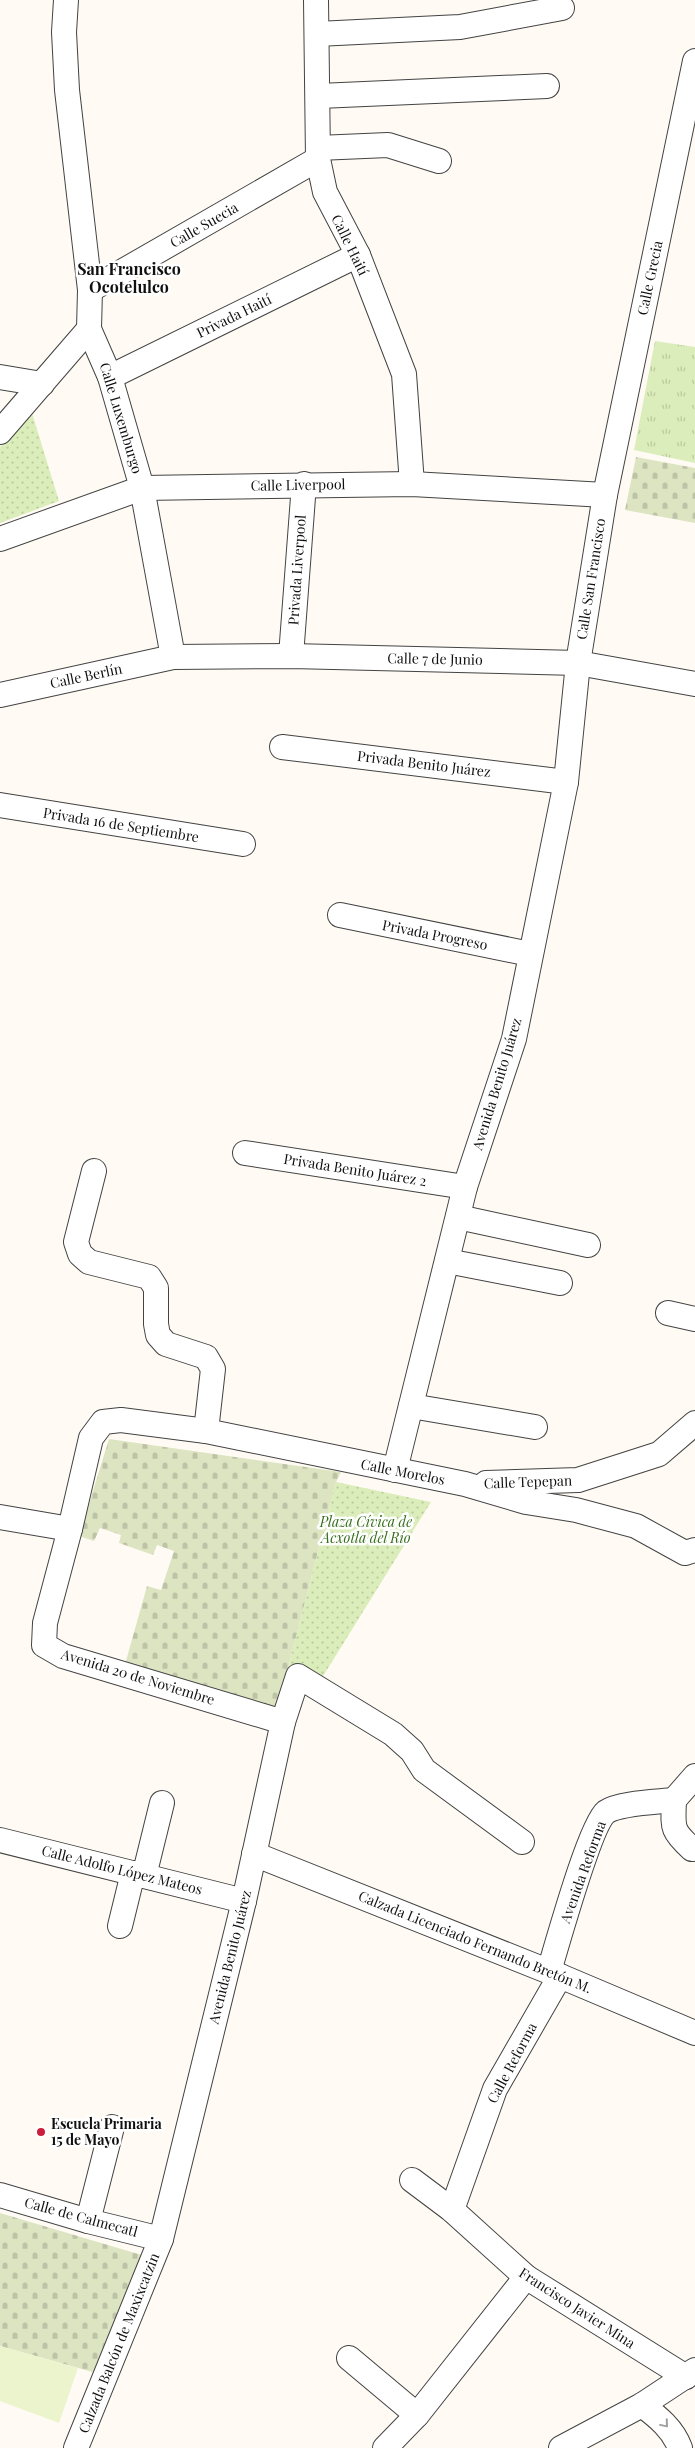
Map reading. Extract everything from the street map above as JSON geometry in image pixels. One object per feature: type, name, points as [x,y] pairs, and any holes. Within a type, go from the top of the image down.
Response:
[{"type":"street","name":"Calle Luxemburgo","points":[[66,0],[64,32],[67,90],[90,290],[89,329],[110,376],[142,488],[173,657]]},
{"type":"street","name":"Calle Haití","points":[[316,0],[319,96],[318,154],[325,192],[358,255],[404,374],[412,484]]},
{"type":"street","points":[[317,34],[460,27],[562,8]]},
{"type":"street","name":"Calle Grecia","points":[[605,495],[695,61]]},
{"type":"street","points":[[319,96],[547,86]]},
{"type":"street","points":[[318,154],[388,145],[439,161]]},
{"type":"street","name":"Calle Suecia","points":[[90,290],[318,154]]},
{"type":"street","name":"Privada Haití","points":[[110,376],[358,255]]},
{"type":"street","points":[[0,432],[89,329]]},
{"type":"street","points":[[0,377],[42,384]]},
{"type":"street","name":"Calle Liverpool","points":[[0,538],[142,488],[304,484],[412,484],[605,495]]},
{"type":"street","name":"Privada Liverpool","points":[[291,656],[304,484]]},
{"type":"street","name":"Calle San Francisco","points":[[578,663],[605,495]]},
{"type":"street","name":"Calle 7 de Junio","points":[[173,657],[291,656],[578,663],[695,684]]},
{"type":"street","name":"Calle Berlín","points":[[0,695],[173,657]]},
{"type":"street","name":"Avenida Benito Juárez","points":[[395,1470],[465,1187],[514,1039],[566,782],[578,663]]},
{"type":"street","name":"Privada Benito Juárez","points":[[282,747],[566,782]]},
{"type":"street","name":"Privada 16 de Septiembre","points":[[0,805],[243,844]]},
{"type":"street","name":"Privada Progreso","points":[[340,916],[530,954]]},
{"type":"street","name":"Privada Benito Juárez 2","points":[[245,1153],[465,1187]]},
{"type":"street","points":[[94,1171],[76,1242],[80,1254],[88,1262],[149,1277],[156,1288],[156,1324],[158,1335],[166,1344],[206,1357],[213,1369],[206,1431]]},
{"type":"street","points":[[458,1217],[588,1246]]},
{"type":"street","points":[[447,1261],[560,1283]]},
{"type":"street","points":[[668,1313],[695,1320]]},
{"type":"street","points":[[411,1406],[535,1427]]},
{"type":"street","name":"Calle Morelos","points":[[103,1422],[121,1420],[206,1431],[465,1484],[526,1502],[576,1510],[636,1526],[685,1553],[695,1550]]},
{"type":"street","name":"Avenida 20 de Noviembre","points":[[103,1422],[91,1438],[70,1529],[45,1622],[44,1645],[63,1656],[283,1722]]},
{"type":"street","name":"Calle Tepepan","points":[[465,1484],[578,1480],[659,1454],[695,1423]]},
{"type":"street","points":[[0,1517],[70,1529]]},
{"type":"street","name":"Avenida Benito Juárez","points":[[161,2239],[244,1901],[283,1722],[298,1676],[392,1734],[412,1750],[424,1770],[522,1842]]},
{"type":"street","points":[[692,1849],[676,1835],[673,1824],[674,1800],[695,1776]]},
{"type":"street","name":"Avenida Reforma","points":[[555,1973],[579,1874],[599,1820],[607,1812],[618,1808],[674,1800]]},
{"type":"street","points":[[120,1926],[162,1803]]},
{"type":"street","name":"Calle Adolfo López Mateos","points":[[0,1840],[244,1901]]},
{"type":"street","name":"Calzada Licenciado Fernando Bretón M.","points":[[254,1854],[555,1973],[695,2033]]},
{"type":"street","name":"Calle Reforma","points":[[452,2210],[495,2089],[555,1973]]},
{"type":"street","points":[[88,2221],[112,2127]]},
{"type":"street","name":"Francisco Javier Mina","points":[[412,2180],[452,2210],[526,2277],[690,2374]]},
{"type":"street","name":"Calle de Calmecatl","points":[[0,2195],[88,2221],[161,2239]]},
{"type":"street","name":"Calzada Balcón de Maxixcatzin","points":[[76,2448],[161,2239]]},
{"type":"street","points":[[385,2448],[417,2415],[526,2277]]},
{"type":"street","points":[[349,2358],[417,2415]]},
{"type":"street","points":[[561,2448],[642,2405],[690,2374]]},
{"type":"street","points":[[642,2405],[660,2418],[677,2439],[680,2448]]},
{"type":"green space","points":[[655,341],[695,347],[695,463],[634,450]]},
{"type":"green space","points":[[32,413],[59,501],[0,523],[0,447]]},
{"type":"green space","points":[[636,457],[695,468],[695,523],[625,510]]},
{"type":"green space","points":[[109,1439],[341,1472],[336,1482],[278,1707],[273,1713],[124,1668],[147,1586],[161,1590],[174,1551],[157,1545],[153,1555],[119,1543],[121,1535],[100,1528],[94,1541],[79,1536]]},
{"type":"green space","name":"Plaza Cívica de Acxotla del Río","points":[[336,1482],[431,1502],[317,1686],[278,1707]]},
{"type":"green space","points":[[0,2213],[145,2256],[96,2373],[0,2346]]},
{"type":"green space","points":[[0,2346],[78,2368],[59,2423],[0,2401]]},
{"type":"place","name":"Escuela Primaria 15 de Mayo","points":[[41,2132]]},
{"type":"district","name":"San Francisco Ocotelulco","points":[[129,278]]}]
